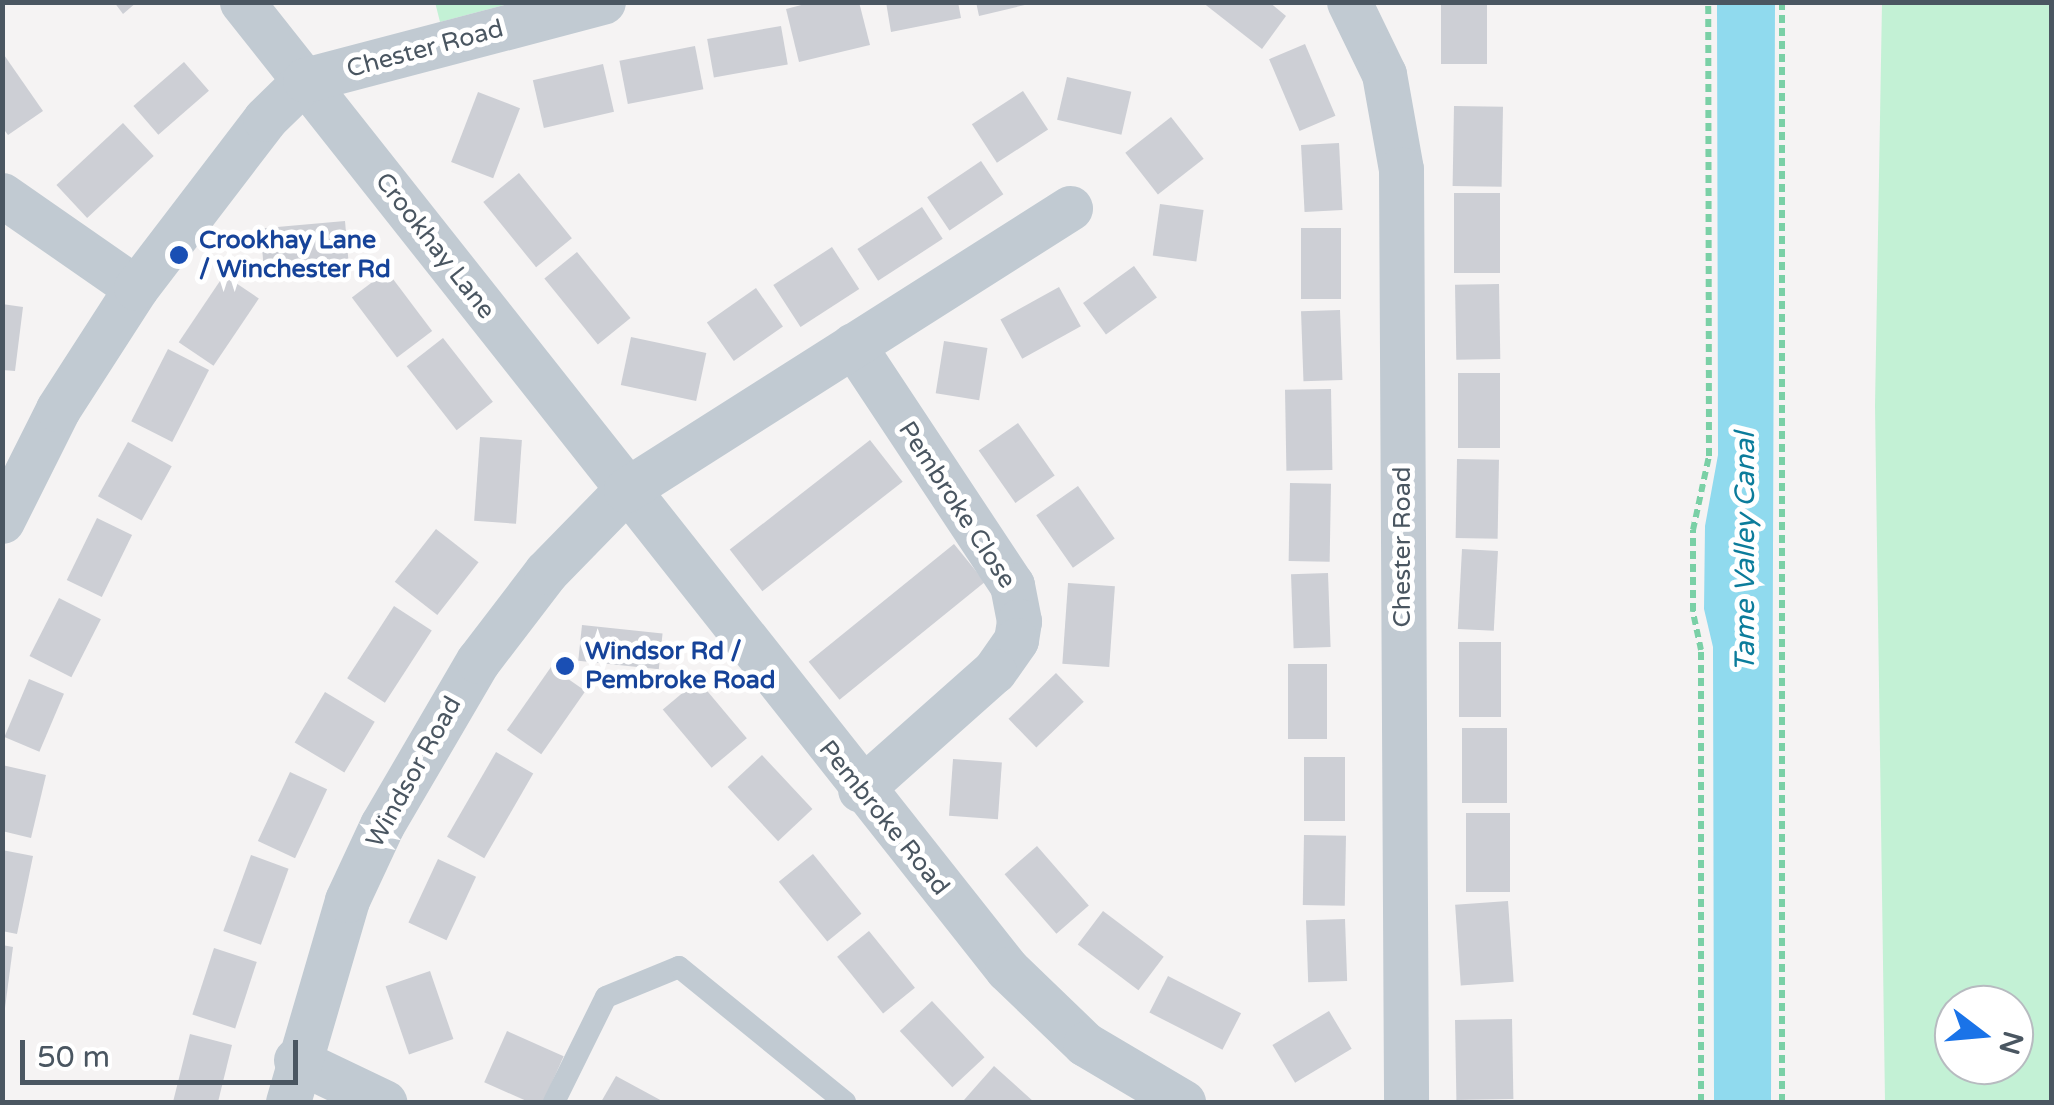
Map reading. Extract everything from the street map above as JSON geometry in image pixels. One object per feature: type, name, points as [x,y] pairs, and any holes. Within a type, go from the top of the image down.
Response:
[{"type":"street","name":"Crookhay Lane","points":[[242,2],[626,490]]},
{"type":"street","name":"Chester Road","points":[[305,80],[602,2]]},
{"type":"street","name":"Chester Road","points":[[1349,2],[1384,74],[1401,169],[1406,1102]]},
{"type":"street","points":[[2,522],[58,409],[136,288],[265,119],[305,80]]},
{"type":"street","points":[[2,195],[136,288]]},
{"type":"street","points":[[626,490],[1070,208]]},
{"type":"street","name":"Pembroke Close","points":[[853,346],[1012,585],[1020,621],[1016,640],[994,672],[860,790]]},
{"type":"street","name":"Pembroke Road","points":[[626,490],[860,790],[1006,969],[1085,1044],[1183,1102]]},
{"type":"street","name":"Windsor Road","points":[[292,1081],[347,900],[418,755],[546,572],[626,490]]},
{"type":"street","points":[[292,1081],[384,1102]]},
{"type":"lane","points":[[554,1102],[606,997],[679,967],[846,1102]]},
{"type":"path","points":[[1700,1102],[1701,650],[1693,611],[1692,530],[1709,456],[1708,2]]},
{"type":"path","points":[[1782,2],[1782,1102]]},
{"type":"green space","points":[[435,2],[512,3],[440,22]]},
{"type":"green space","points":[[1882,3],[2051,3],[2051,1102],[1885,1102],[1875,406]]},
{"type":"water","name":"Tame Valley Canal","points":[[1717,3],[1775,3],[1771,1102],[1714,1102],[1713,647],[1704,609],[1705,526],[1718,455]]},
{"type":"building","points":[[114,2],[137,2],[123,14]]},
{"type":"building","points":[[813,2],[859,2],[870,45],[799,62],[786,9]]},
{"type":"building","points":[[886,2],[958,2],[961,18],[891,32]]},
{"type":"building","points":[[976,2],[1029,2],[1029,4],[979,16]]},
{"type":"building","points":[[1202,2],[1269,2],[1286,16],[1262,49]]},
{"type":"building","points":[[1441,2],[1487,2],[1487,64],[1441,64]]},
{"type":"building","points":[[781,26],[788,64],[714,77],[707,39]]},
{"type":"building","points":[[1305,44],[1335,116],[1300,131],[1269,59]]},
{"type":"building","points":[[695,46],[703,89],[628,104],[619,61]]},
{"type":"building","points":[[2,52],[43,111],[8,135],[2,127]]},
{"type":"building","points":[[184,62],[209,91],[158,135],[133,106]]},
{"type":"building","points":[[603,64],[614,112],[544,128],[533,80]]},
{"type":"building","points":[[1067,77],[1131,92],[1121,135],[1057,120]]},
{"type":"building","points":[[1023,91],[1048,130],[997,163],[972,124]]},
{"type":"building","points":[[478,92],[520,108],[493,178],[451,162]]},
{"type":"building","points":[[1454,106],[1503,107],[1502,187],[1453,186]]},
{"type":"building","points":[[1171,117],[1204,159],[1158,194],[1125,153]]},
{"type":"building","points":[[123,123],[154,156],[87,218],[56,185]]},
{"type":"building","points":[[1339,143],[1343,210],[1305,212],[1301,145]]},
{"type":"building","points":[[981,161],[1003,194],[949,231],[927,197]]},
{"type":"building","points":[[519,173],[572,238],[536,267],[483,202]]},
{"type":"building","points":[[1454,193],[1500,193],[1500,273],[1454,273]]},
{"type":"building","points":[[1160,204],[1204,210],[1196,262],[1153,255]]},
{"type":"building","points":[[922,207],[943,239],[878,281],[857,249]]},
{"type":"building","points":[[345,221],[348,259],[264,266],[260,228]]},
{"type":"building","points":[[1301,228],[1341,228],[1341,299],[1301,299]]},
{"type":"building","points":[[832,247],[859,289],[801,327],[773,285]]},
{"type":"building","points":[[577,252],[630,318],[598,344],[544,278]]},
{"type":"building","points":[[1134,266],[1157,298],[1106,335],[1083,303]]},
{"type":"building","points":[[387,271],[432,331],[397,357],[352,297]]},
{"type":"building","points":[[224,275],[259,298],[214,366],[179,342]]},
{"type":"building","points":[[1499,284],[1500,359],[1456,360],[1455,285]]},
{"type":"building","points":[[1059,287],[1081,326],[1022,359],[1000,319]]},
{"type":"building","points":[[756,288],[783,327],[734,361],[707,322]]},
{"type":"building","points":[[2,304],[23,307],[15,371],[2,370]]},
{"type":"building","points":[[1340,310],[1342,380],[1303,381],[1301,311]]},
{"type":"building","points":[[631,337],[706,353],[696,401],[621,385]]},
{"type":"building","points":[[443,338],[493,402],[457,430],[407,366]]},
{"type":"building","points":[[944,341],[987,348],[979,400],[936,393]]},
{"type":"building","points":[[168,349],[209,370],[172,442],[131,421]]},
{"type":"building","points":[[1458,373],[1500,373],[1500,448],[1458,448]]},
{"type":"building","points":[[1331,389],[1332,470],[1286,471],[1285,390]]},
{"type":"building","points":[[1018,423],[1055,475],[1015,503],[979,451]]},
{"type":"building","points":[[480,437],[522,440],[516,524],[474,521]]},
{"type":"building","points":[[870,440],[903,482],[762,591],[730,550]]},
{"type":"building","points":[[128,442],[172,466],[142,520],[98,496]]},
{"type":"building","points":[[1457,459],[1499,460],[1498,539],[1456,538]]},
{"type":"building","points":[[1290,483],[1331,484],[1330,562],[1289,561]]},
{"type":"building","points":[[1078,486],[1115,538],[1073,568],[1036,515]]},
{"type":"building","points":[[97,518],[132,535],[102,597],[67,580]]},
{"type":"building","points":[[436,529],[479,562],[437,615],[395,582]]},
{"type":"building","points":[[954,544],[985,582],[840,700],[809,662]]},
{"type":"building","points":[[1462,549],[1498,551],[1494,631],[1458,629]]},
{"type":"building","points":[[1328,573],[1331,647],[1294,648],[1291,574]]},
{"type":"building","points":[[1068,583],[1115,586],[1109,667],[1062,664]]},
{"type":"building","points":[[59,598],[101,619],[71,677],[29,656]]},
{"type":"building","points":[[394,606],[432,631],[385,703],[347,678]]},
{"type":"building","points":[[582,625],[663,633],[659,669],[578,661]]},
{"type":"building","points":[[1459,642],[1501,642],[1501,717],[1459,717]]},
{"type":"building","points":[[1288,664],[1327,664],[1327,739],[1288,739]]},
{"type":"building","points":[[551,667],[585,691],[541,754],[507,730]]},
{"type":"building","points":[[1056,673],[1084,702],[1036,748],[1009,719]]},
{"type":"building","points":[[29,679],[64,694],[39,752],[4,737]]},
{"type":"building","points":[[698,680],[747,738],[712,768],[663,710]]},
{"type":"building","points":[[325,692],[375,722],[344,772],[295,743]]},
{"type":"building","points":[[1462,728],[1507,728],[1507,803],[1462,803]]},
{"type":"building","points":[[496,752],[533,774],[484,858],[447,837]]},
{"type":"building","points":[[762,755],[812,809],[778,841],[728,787]]},
{"type":"building","points":[[1304,757],[1345,757],[1345,821],[1304,821]]},
{"type":"building","points":[[953,759],[1002,762],[998,819],[949,816]]},
{"type":"building","points":[[2,765],[46,775],[31,838],[2,831]]},
{"type":"building","points":[[290,772],[327,789],[295,858],[258,841]]},
{"type":"building","points":[[1466,813],[1510,813],[1510,892],[1466,892]]},
{"type":"building","points":[[1304,835],[1346,836],[1345,906],[1303,905]]},
{"type":"building","points":[[1037,846],[1089,906],[1056,934],[1005,874]]},
{"type":"building","points":[[2,850],[33,856],[17,934],[2,931]]},
{"type":"building","points":[[813,854],[861,914],[827,942],[779,882]]},
{"type":"building","points":[[251,855],[289,869],[261,945],[223,931]]},
{"type":"building","points":[[438,859],[476,877],[446,940],[408,922]]},
{"type":"building","points":[[1508,901],[1514,982],[1461,985],[1455,905]]},
{"type":"building","points":[[1103,911],[1164,957],[1138,990],[1078,945]]},
{"type":"building","points":[[1345,919],[1347,981],[1308,982],[1306,920]]},
{"type":"building","points":[[869,931],[915,988],[883,1014],[837,957]]},
{"type":"building","points":[[2,945],[13,947],[5,1008],[2,1008]]},
{"type":"building","points":[[214,948],[257,962],[235,1028],[192,1015]]},
{"type":"building","points":[[430,971],[453,1039],[409,1054],[386,986]]},
{"type":"building","points":[[1168,976],[1241,1013],[1222,1050],[1149,1013]]},
{"type":"building","points":[[932,1001],[985,1057],[952,1087],[900,1031]]},
{"type":"building","points":[[1329,1011],[1352,1049],[1295,1083],[1272,1045]]},
{"type":"building","points":[[1512,1019],[1513,1099],[1456,1100],[1455,1020]]},
{"type":"building","points":[[507,1031],[564,1056],[543,1102],[529,1102],[484,1082]]},
{"type":"building","points":[[190,1034],[232,1045],[218,1102],[173,1102]]},
{"type":"building","points":[[994,1066],[1034,1102],[964,1100]]},
{"type":"building","points":[[616,1076],[664,1102],[601,1102]]},
{"type":"place","name":"Crookhay Lane / Winchester Rd","points":[[179,255]]},
{"type":"place","name":"Windsor Rd / Pembroke Road","points":[[565,666]]}]
